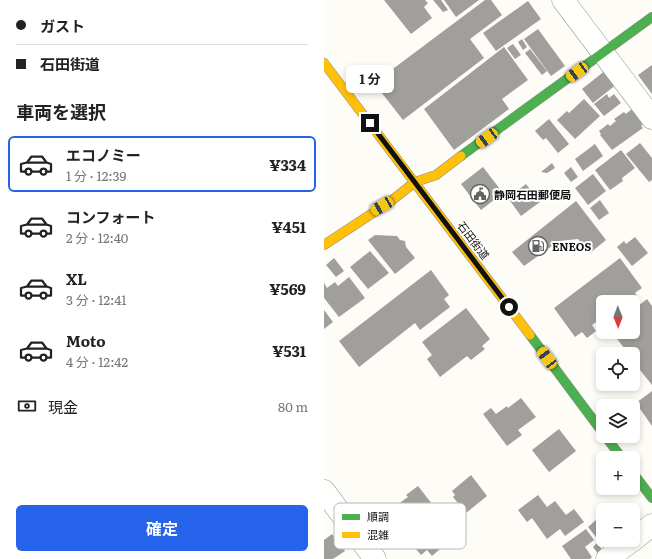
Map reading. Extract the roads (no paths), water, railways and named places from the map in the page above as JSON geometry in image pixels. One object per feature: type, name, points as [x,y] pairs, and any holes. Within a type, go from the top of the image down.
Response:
[{"type":"street","points":[[563,0],[652,118]]},
{"type":"street","points":[[324,245],[391,201],[415,182],[436,175],[652,17]]},
{"type":"street","name":"石田街道","points":[[324,63],[596,424]]},
{"type":"street","points":[[610,443],[617,451]]},
{"type":"street","points":[[640,482],[652,498]]},
{"type":"street","points":[[324,491],[334,504]]},
{"type":"street","points":[[640,534],[652,525]]},
{"type":"street","points":[[607,559],[623,547]]},
{"type":"street","points":[[368,549],[375,559]]},
{"type":"place","name":"静岡石田郵便局","points":[[480,194]]},
{"type":"place","name":"ENEOS","points":[[538,246]]}]
